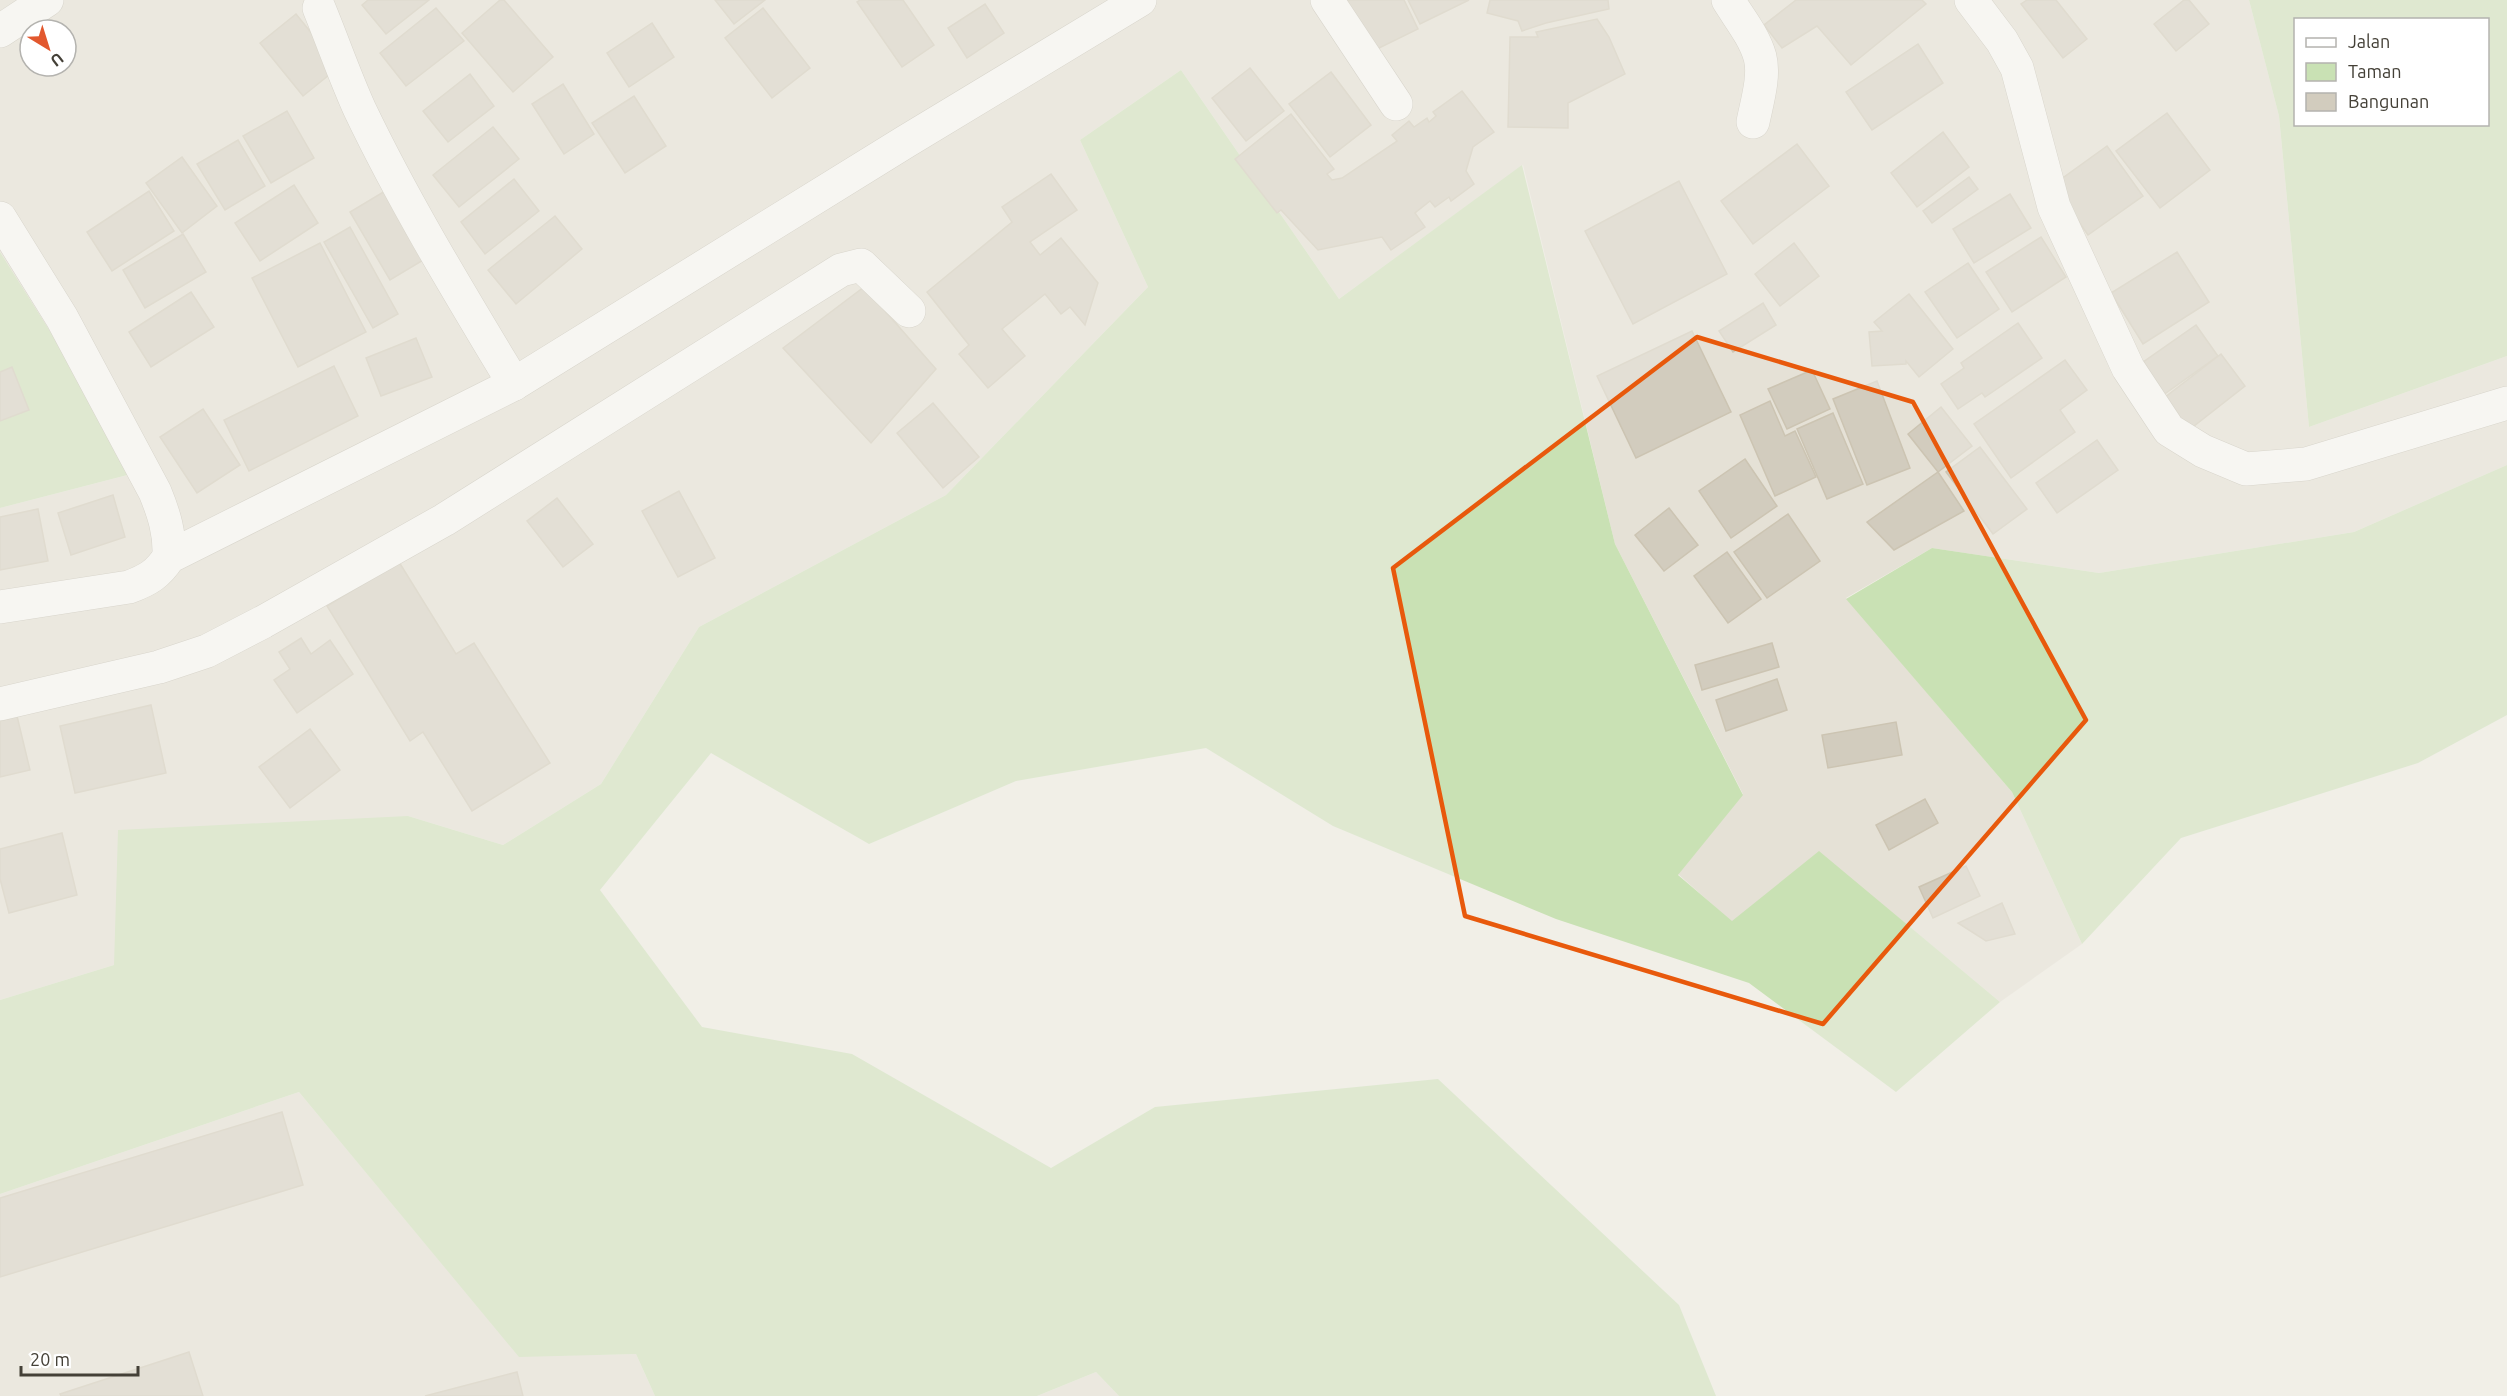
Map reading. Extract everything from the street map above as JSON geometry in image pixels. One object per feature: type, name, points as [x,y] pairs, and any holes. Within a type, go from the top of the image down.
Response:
[{"type":"street","points":[[0,31],[46,0]]},
{"type":"street","points":[[0,607],[129,587],[147,580],[159,572],[169,557],[514,384],[905,142],[1140,0]]},
{"type":"street","points":[[1327,0],[1396,104]]},
{"type":"street","points":[[1728,0],[1748,31],[1760,58],[1760,80],[1754,122]]},
{"type":"street","points":[[1971,0],[2002,41],[2017,68],[2054,207],[2128,368],[2169,430],[2204,451],[2246,468],[2306,464],[2507,403]]},
{"type":"street","points":[[319,8],[359,108],[386,161],[441,262],[514,384]]},
{"type":"street","points":[[0,218],[62,318],[155,492],[168,530],[169,557]]},
{"type":"street","points":[[0,704],[159,667],[207,651],[254,627],[444,520],[841,270],[861,265],[909,311]]},
{"type":"highlighted area","points":[[1697,337],[1913,402],[2086,720],[1823,1024],[1465,916],[1393,568]]},
{"type":"shaded area","points":[[0,0],[2249,0],[2279,116],[2309,427],[2507,356],[2507,465],[2354,532],[2099,573],[1932,548],[1846,598],[2012,792],[2082,944],[2000,1002],[1819,852],[1732,922],[1678,874],[1743,794],[1615,544],[1523,165],[1339,299],[1181,70],[1080,140],[1148,287],[946,495],[699,627],[601,784],[503,845],[408,816],[114,965],[0,1000],[0,508],[139,472],[0,252]]},
{"type":"shaded area","points":[[299,1092],[519,1356],[636,1354],[655,1396],[0,1396],[0,1194]]},
{"type":"shaded area","points":[[1096,1372],[1119,1396],[1037,1396]]},
{"type":"green space","points":[[2249,0],[2507,0],[2507,356],[2309,427],[2279,116]]},
{"type":"green space","points":[[1181,70],[1339,299],[1522,165],[1615,544],[1743,795],[1678,875],[1732,921],[1819,851],[2000,1002],[1896,1092],[1749,983],[1556,919],[1333,826],[1206,748],[1016,781],[869,844],[711,753],[600,890],[702,1027],[852,1054],[1051,1168],[1155,1107],[1438,1079],[1679,1305],[1716,1396],[1119,1396],[1096,1372],[1037,1396],[655,1396],[636,1354],[519,1357],[299,1092],[0,1194],[0,1000],[114,965],[118,830],[408,816],[503,845],[601,784],[699,627],[946,495],[1148,287],[1080,140]]},
{"type":"green space","points":[[0,252],[139,472],[0,508]]},
{"type":"green space","points":[[2507,465],[2507,715],[2418,763],[2181,838],[2082,944],[2012,792],[1846,599],[1932,548],[2099,573],[2354,532]]},
{"type":"building","points":[[368,0],[429,0],[386,34],[362,5]]},
{"type":"building","points":[[500,0],[504,0],[553,57],[513,92],[462,33]]},
{"type":"building","points":[[715,0],[765,0],[734,24]]},
{"type":"building","points":[[860,0],[903,0],[934,45],[902,67],[857,2]]},
{"type":"building","points":[[1344,0],[1404,0],[1418,29],[1369,53]]},
{"type":"building","points":[[1408,0],[1469,0],[1420,24]]},
{"type":"building","points":[[1490,0],[1608,0],[1609,9],[1546,23],[1522,31],[1518,21],[1487,13]]},
{"type":"building","points":[[1796,0],[1922,0],[1926,4],[1851,65],[1817,26],[1782,48],[1764,25]]},
{"type":"building","points":[[2027,0],[2056,0],[2087,39],[2063,58],[2021,4]]},
{"type":"building","points":[[2184,0],[2189,0],[2209,24],[2176,51],[2154,24]]},
{"type":"building","points":[[985,4],[1004,33],[967,58],[948,28]]},
{"type":"building","points":[[436,8],[464,41],[406,86],[380,53]]},
{"type":"building","points":[[763,8],[810,68],[772,98],[725,38]]},
{"type":"building","points":[[296,14],[339,67],[303,96],[260,43]]},
{"type":"building","points":[[1597,19],[1609,37],[1625,74],[1568,103],[1568,128],[1508,127],[1510,37],[1538,37],[1536,32]]},
{"type":"building","points":[[652,23],[674,57],[629,87],[607,53]]},
{"type":"building","points":[[1918,44],[1943,83],[1872,130],[1846,92]]},
{"type":"building","points":[[1250,68],[1284,111],[1246,141],[1212,98]]},
{"type":"building","points":[[1331,72],[1371,125],[1330,157],[1289,104]]},
{"type":"building","points":[[470,74],[494,106],[448,142],[423,111]]},
{"type":"building","points":[[563,84],[594,134],[564,154],[532,104]]},
{"type":"building","points":[[1462,91],[1494,132],[1473,147],[1466,171],[1474,184],[1451,201],[1449,197],[1435,207],[1430,201],[1415,213],[1425,227],[1391,250],[1382,237],[1318,250],[1281,210],[1277,213],[1235,159],[1291,114],[1334,169],[1327,174],[1332,180],[1342,178],[1397,141],[1392,135],[1409,121],[1414,127],[1427,118],[1429,122],[1436,116],[1433,112]]},
{"type":"building","points":[[634,96],[666,146],[625,173],[592,123]]},
{"type":"building","points":[[287,111],[314,158],[271,183],[243,136]]},
{"type":"building","points":[[2167,113],[2210,170],[2160,208],[2116,151]]},
{"type":"building","points":[[493,127],[519,159],[459,207],[433,175]]},
{"type":"building","points":[[1943,132],[1969,167],[1917,207],[1891,173]]},
{"type":"building","points":[[238,140],[265,186],[225,210],[197,164]]},
{"type":"building","points":[[1797,144],[1829,186],[1753,244],[1721,201]]},
{"type":"building","points":[[2107,146],[2143,196],[2088,235],[2053,185]]},
{"type":"building","points":[[182,157],[217,206],[182,233],[146,183]]},
{"type":"building","points":[[1051,174],[1077,210],[1030,242],[1040,255],[1061,238],[1098,283],[1085,325],[1070,307],[1061,314],[1045,294],[1002,329],[1025,356],[988,388],[959,354],[969,345],[927,292],[1012,222],[1002,207]]},
{"type":"building","points":[[1969,177],[1978,189],[1932,223],[1923,211]]},
{"type":"building","points":[[514,179],[539,211],[485,254],[461,222]]},
{"type":"building","points":[[1679,181],[1727,274],[1633,324],[1585,231]]},
{"type":"building","points":[[294,185],[318,223],[260,261],[235,223]]},
{"type":"building","points":[[390,188],[430,256],[390,280],[350,212]]},
{"type":"building","points":[[149,191],[174,231],[112,271],[87,232]]},
{"type":"building","points":[[2010,194],[2031,228],[1974,263],[1953,229]]},
{"type":"building","points":[[555,216],[582,249],[516,304],[488,270]]},
{"type":"building","points":[[350,227],[398,314],[373,328],[324,242]]},
{"type":"building","points":[[183,234],[206,272],[145,308],[123,270]]},
{"type":"building","points":[[2041,237],[2066,277],[2012,312],[1986,272]]},
{"type":"building","points":[[320,243],[366,332],[298,367],[252,278]]},
{"type":"building","points":[[1794,243],[1819,276],[1780,306],[1755,274]]},
{"type":"building","points":[[2177,252],[2209,302],[2143,344],[2111,293]]},
{"type":"building","points":[[1968,263],[1999,309],[1957,338],[1925,292]]},
{"type":"building","points":[[864,287],[936,369],[871,443],[783,348]]},
{"type":"building","points":[[191,292],[214,327],[151,367],[129,332]]},
{"type":"building","points":[[1909,294],[1953,349],[1919,377],[1906,361],[1906,364],[1872,366],[1869,332],[1882,331],[1874,322]]},
{"type":"building","points":[[1763,303],[1776,325],[1733,352],[1719,331]]},
{"type":"building","points":[[2018,323],[2042,358],[1985,397],[1982,393],[1958,409],[1941,384],[1964,368],[1961,363]]},
{"type":"building","points":[[2196,325],[2218,356],[2159,398],[2136,367]]},
{"type":"building","points":[[1692,331],[1731,412],[1636,458],[1597,376]]},
{"type":"building","points":[[416,338],[432,377],[381,396],[366,358]]},
{"type":"building","points":[[2221,354],[2245,386],[2189,430],[2164,398]]},
{"type":"building","points":[[2065,360],[2087,390],[2060,410],[2075,432],[2011,478],[1974,424]]},
{"type":"building","points":[[334,366],[358,416],[249,471],[224,420]]},
{"type":"building","points":[[12,367],[29,410],[0,421],[0,372]]},
{"type":"building","points":[[1812,370],[1830,409],[1787,429],[1768,389]]},
{"type":"building","points":[[1877,381],[1910,468],[1867,485],[1833,399]]},
{"type":"building","points":[[1770,401],[1785,436],[1795,431],[1816,477],[1775,496],[1740,415]]},
{"type":"building","points":[[933,403],[979,457],[943,488],[897,433]]},
{"type":"building","points":[[1941,407],[1972,446],[1938,472],[1908,434]]},
{"type":"building","points":[[203,409],[240,465],[197,493],[160,437]]},
{"type":"building","points":[[1833,413],[1863,484],[1827,499],[1797,429]]},
{"type":"building","points":[[2097,440],[2118,470],[2057,513],[2036,483]]},
{"type":"building","points":[[1980,447],[2027,509],[1993,534],[1946,472]]},
{"type":"building","points":[[1745,459],[1777,506],[1731,538],[1699,491]]},
{"type":"building","points":[[1938,472],[1964,511],[1894,550],[1867,522]]},
{"type":"building","points":[[679,491],[715,558],[678,577],[642,511]]},
{"type":"building","points":[[113,495],[125,537],[71,555],[58,513]]},
{"type":"building","points":[[557,498],[593,544],[563,567],[527,521]]},
{"type":"building","points":[[1669,508],[1698,545],[1664,571],[1635,535]]},
{"type":"building","points":[[38,509],[48,561],[0,570],[0,517]]},
{"type":"building","points":[[1788,514],[1820,561],[1767,598],[1734,552]]},
{"type":"building","points":[[1727,552],[1761,599],[1728,623],[1694,576]]},
{"type":"building","points":[[399,562],[456,654],[474,643],[550,763],[472,811],[423,732],[410,741],[327,606]]},
{"type":"building","points":[[301,638],[311,654],[330,640],[353,674],[297,713],[274,680],[290,669],[279,652]]},
{"type":"building","points":[[1772,643],[1779,667],[1702,690],[1695,665]]},
{"type":"building","points":[[1777,679],[1787,710],[1726,731],[1716,700]]},
{"type":"building","points":[[151,705],[166,773],[75,793],[60,726]]},
{"type":"building","points":[[17,716],[30,770],[0,777],[0,721]]},
{"type":"building","points":[[1896,722],[1902,755],[1828,768],[1822,735]]},
{"type":"building","points":[[310,729],[340,770],[290,808],[259,767]]},
{"type":"building","points":[[1925,799],[1938,823],[1889,850],[1876,825]]},
{"type":"building","points":[[62,833],[77,895],[9,913],[0,879],[0,849]]},
{"type":"building","points":[[1966,866],[1980,896],[1933,918],[1919,887]]},
{"type":"building","points":[[2002,903],[2015,934],[1986,941],[1958,923]]},
{"type":"building","points":[[282,1112],[303,1185],[0,1277],[0,1198]]},
{"type":"building","points":[[189,1352],[203,1396],[61,1396],[60,1394]]},
{"type":"building","points":[[517,1372],[523,1396],[425,1396]]}]
